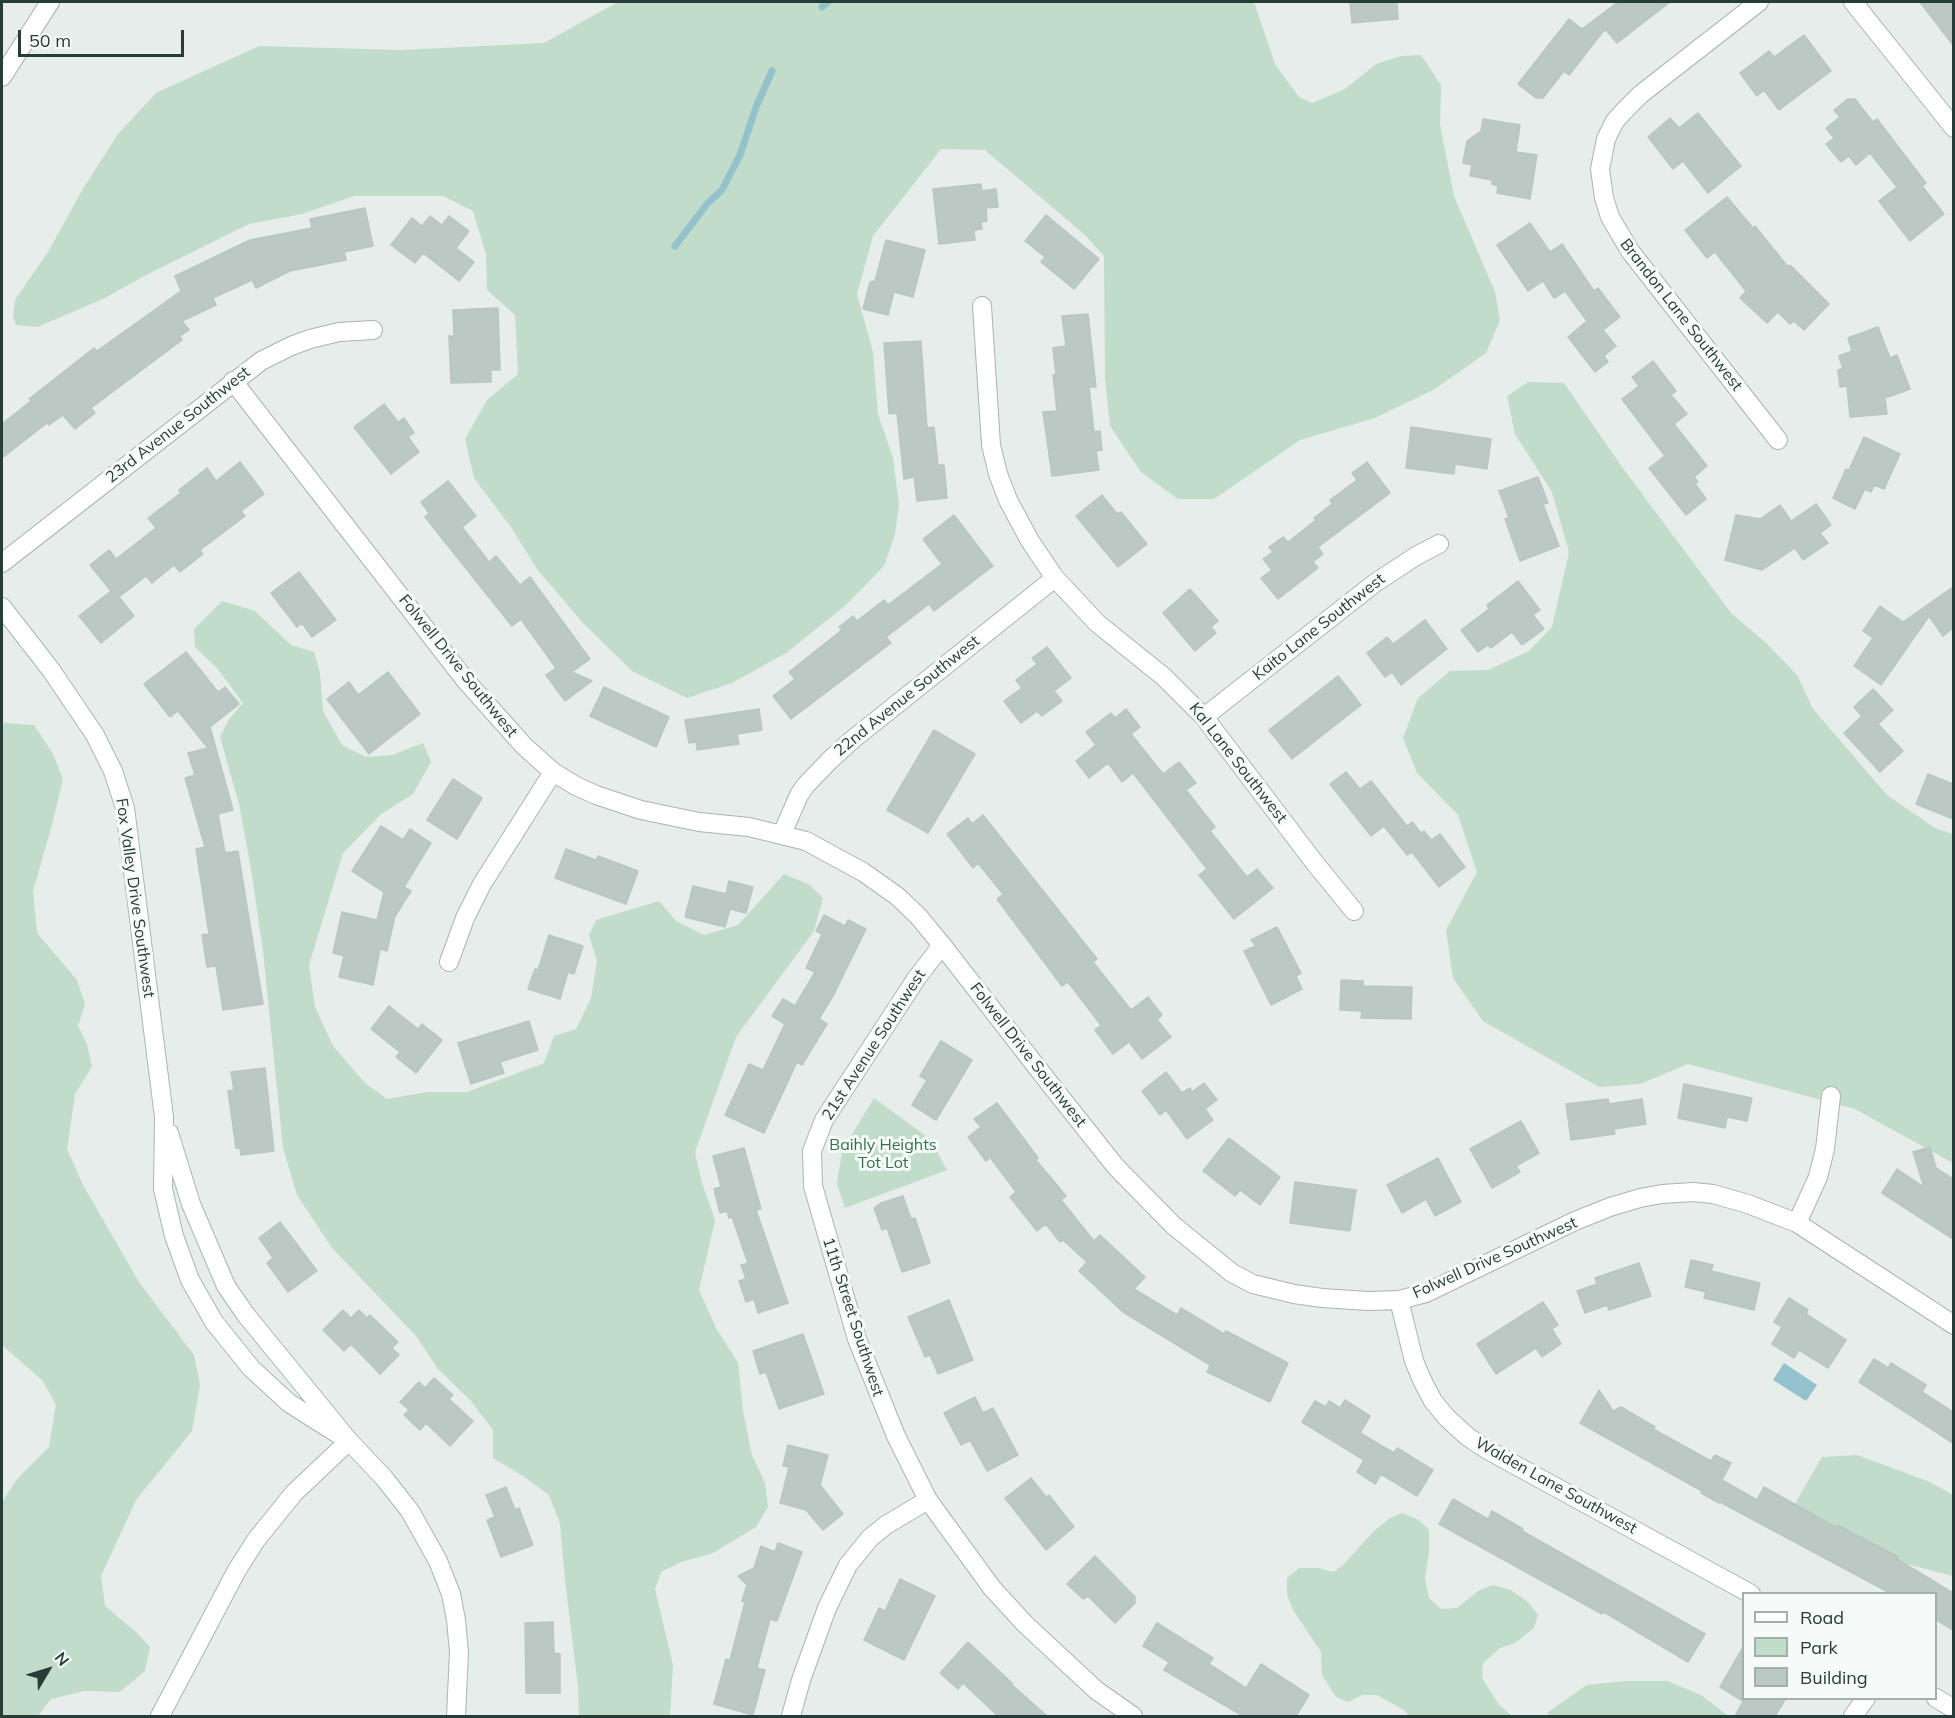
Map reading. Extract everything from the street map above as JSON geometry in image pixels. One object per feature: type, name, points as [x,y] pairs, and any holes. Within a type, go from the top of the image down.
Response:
[{"type":"street","points":[[2,76],[50,2]]},
{"type":"street","name":"Brandon Lane Southwest","points":[[1759,2],[1641,94],[1625,110],[1615,121],[1605,139],[1600,169],[1604,198],[1610,217],[1630,251],[1778,440]]},
{"type":"street","points":[[1854,2],[1953,128]]},
{"type":"street","name":"Kal Lane Southwest","points":[[982,306],[991,445],[998,474],[1018,520],[1055,578],[1097,623],[1171,683],[1204,717],[1354,911]]},
{"type":"street","name":"23rd Avenue Southwest","points":[[2,563],[233,381],[261,362],[310,339],[339,332],[374,330]]},
{"type":"street","name":"Folwell Drive Southwest","points":[[233,381],[460,674],[524,746],[553,772],[596,795],[641,810],[681,819],[749,827],[783,834],[814,845],[863,872],[897,896],[918,916],[942,945],[1116,1167],[1174,1226],[1232,1273],[1254,1284],[1322,1298],[1368,1301],[1400,1300],[1441,1286],[1575,1221],[1641,1198],[1694,1192],[1713,1194],[1748,1204],[1797,1223],[1953,1325]]},
{"type":"street","name":"Kaito Lane Southwest","points":[[1204,717],[1375,583],[1416,555],[1439,544]]},
{"type":"street","name":"22nd Avenue Southwest","points":[[783,834],[799,795],[830,760],[1055,578]]},
{"type":"street","name":"Fox Valley Drive Southwest","points":[[2,607],[51,670],[95,735],[113,771],[125,808],[164,1117],[163,1189],[174,1236],[190,1280],[214,1322],[250,1368],[289,1403],[349,1441]]},
{"type":"street","points":[[449,962],[465,918],[482,884],[553,772]]},
{"type":"street","name":"21st Avenue Southwest","points":[[822,1220],[811,1168],[812,1151],[817,1134],[851,1076],[924,967],[942,945]]},
{"type":"street","points":[[1797,1223],[1815,1185],[1826,1149],[1831,1096]]},
{"type":"street","name":"Fox Valley Drive Southwest","points":[[164,1117],[191,1204],[226,1286],[246,1315],[349,1441],[384,1478],[410,1511],[438,1561],[451,1594],[459,1652],[456,1716]]},
{"type":"street","name":"11th Street Southwest","points":[[822,1220],[876,1390],[928,1500],[992,1588],[1025,1624],[1096,1690],[1133,1716]]},
{"type":"street","name":"Walden Lane Southwest","points":[[1400,1300],[1414,1361],[1423,1382],[1433,1401],[1447,1418],[1468,1437],[1486,1449],[1749,1592]]},
{"type":"street","points":[[160,1716],[237,1570],[256,1540],[294,1493],[349,1441]]},
{"type":"street","points":[[791,1716],[801,1680],[827,1608],[848,1565],[870,1538],[886,1525],[928,1500]]},
{"type":"street","points":[[1937,1699],[1953,1709]]},
{"type":"street","points":[[1853,1716],[1865,1700]]},
{"type":"green space","points":[[618,2],[1254,2],[1275,64],[1299,97],[1312,103],[1345,89],[1376,64],[1401,56],[1421,55],[1441,85],[1440,125],[1454,196],[1495,292],[1500,320],[1486,353],[1435,389],[1375,418],[1300,440],[1214,499],[1178,499],[1141,472],[1110,426],[1105,378],[1104,256],[1085,235],[985,150],[941,149],[873,236],[857,294],[873,352],[878,414],[893,458],[899,505],[895,534],[884,566],[845,606],[786,653],[732,683],[687,698],[632,671],[582,622],[537,569],[511,527],[474,478],[465,439],[487,400],[518,374],[515,315],[487,290],[486,254],[473,211],[443,196],[354,196],[302,214],[249,224],[103,299],[37,327],[16,325],[13,316],[15,300],[48,252],[84,187],[118,134],[156,93],[259,46],[401,50],[544,43]]},
{"type":"green space","points":[[1528,382],[1564,383],[1622,467],[1731,613],[1765,642],[1797,675],[1813,709],[1887,795],[1935,828],[1953,834],[1953,1163],[1855,1109],[1688,1064],[1640,1084],[1599,1087],[1483,1021],[1453,978],[1446,930],[1477,872],[1458,815],[1417,773],[1403,738],[1418,698],[1450,671],[1488,670],[1529,651],[1552,627],[1569,552],[1552,492],[1515,434],[1507,396]]},
{"type":"green space","points":[[222,601],[255,611],[291,645],[314,652],[320,673],[323,711],[342,745],[366,757],[392,755],[423,743],[431,762],[413,794],[381,814],[343,853],[309,965],[315,1007],[333,1046],[365,1083],[387,1099],[427,1092],[467,1092],[544,1063],[554,1036],[576,1029],[591,998],[597,961],[589,935],[596,920],[659,901],[676,921],[704,935],[738,925],[784,874],[810,885],[823,898],[814,931],[736,1037],[695,1152],[702,1183],[715,1220],[699,1290],[716,1328],[738,1363],[743,1411],[752,1455],[765,1483],[768,1507],[756,1527],[713,1553],[681,1562],[661,1572],[655,1589],[673,1665],[670,1716],[579,1716],[578,1687],[560,1524],[549,1495],[493,1458],[493,1430],[471,1401],[438,1369],[416,1336],[332,1248],[297,1195],[283,1148],[263,951],[251,869],[239,804],[220,737],[229,719],[243,703],[217,668],[195,647],[194,629]]},
{"type":"green space","points":[[2,724],[34,725],[53,754],[63,779],[33,891],[37,933],[77,980],[85,1004],[78,1026],[87,1044],[92,1067],[75,1094],[67,1149],[83,1185],[139,1282],[194,1355],[200,1385],[192,1431],[136,1500],[101,1576],[105,1606],[150,1647],[145,1671],[120,1692],[84,1691],[51,1699],[38,1716],[2,1716],[2,1502],[17,1479],[49,1447],[56,1405],[43,1381],[2,1345]]},
{"type":"green space","name":"Baihly Heights Tot Lot","points":[[874,1098],[930,1139],[947,1170],[845,1208],[837,1184],[842,1151]]},
{"type":"green space","points":[[1857,1455],[1930,1482],[1953,1495],[1953,1576],[1872,1555],[1794,1505],[1822,1457]]},
{"type":"green space","points":[[1402,1513],[1419,1520],[1429,1530],[1429,1552],[1425,1578],[1429,1598],[1441,1609],[1457,1608],[1478,1591],[1493,1585],[1511,1590],[1528,1602],[1538,1615],[1534,1628],[1515,1643],[1500,1648],[1483,1663],[1482,1678],[1499,1705],[1512,1716],[1409,1716],[1404,1710],[1377,1695],[1362,1695],[1348,1702],[1336,1697],[1322,1675],[1321,1652],[1293,1610],[1287,1594],[1287,1578],[1299,1568],[1318,1568],[1333,1572],[1342,1566],[1374,1531],[1390,1518]]},
{"type":"green space","points":[[1625,1681],[1667,1681],[1701,1695],[1728,1716],[1548,1716],[1548,1712],[1587,1685]]},
{"type":"water","points":[[1784,1363],[1817,1385],[1806,1401],[1773,1380]]},
{"type":"building","points":[[1350,2],[1397,2],[1398,19],[1352,23]]},
{"type":"building","points":[[1618,2],[1670,2],[1617,43],[1605,29],[1569,75],[1564,71],[1543,98],[1536,98],[1518,84],[1569,19],[1582,29]]},
{"type":"building","points":[[1920,2],[1953,2],[1953,45]]},
{"type":"building","points":[[1804,35],[1831,71],[1779,110],[1764,90],[1757,96],[1740,73],[1769,51],[1774,57]]},
{"type":"building","points":[[1848,99],[1855,99],[1873,122],[1877,119],[1926,183],[1922,186],[1944,214],[1910,241],[1879,201],[1897,187],[1870,153],[1856,165],[1849,156],[1841,162],[1826,144],[1834,138],[1826,128],[1840,117],[1834,110]]},
{"type":"building","points":[[1698,113],[1741,166],[1708,193],[1683,161],[1673,169],[1648,137],[1670,118],[1679,128]]},
{"type":"building","points":[[1483,119],[1520,125],[1516,152],[1537,155],[1530,199],[1497,193],[1498,186],[1492,184],[1492,180],[1470,176],[1472,165],[1463,163],[1467,141],[1481,131]]},
{"type":"building","points":[[981,184],[982,191],[996,189],[998,207],[986,208],[987,221],[981,222],[982,229],[974,230],[975,240],[939,244],[933,189]]},
{"type":"building","points":[[1727,197],[1753,228],[1755,226],[1788,267],[1790,265],[1829,304],[1804,330],[1794,321],[1790,324],[1778,312],[1767,323],[1740,298],[1746,291],[1715,252],[1707,258],[1685,230]]},
{"type":"building","points":[[365,208],[373,246],[344,252],[346,260],[290,271],[256,288],[252,280],[213,298],[216,305],[182,321],[189,330],[180,336],[182,340],[91,408],[95,413],[75,429],[63,415],[49,425],[47,423],[2,458],[2,424],[31,401],[29,399],[94,348],[97,351],[181,291],[175,276],[250,240],[312,228],[310,219]]},
{"type":"building","points":[[1046,215],[1099,259],[1074,289],[1041,262],[1045,257],[1025,241]]},
{"type":"building","points":[[430,216],[442,225],[449,216],[469,231],[456,248],[474,262],[459,281],[423,253],[415,263],[391,245],[412,218],[422,226]]},
{"type":"building","points":[[1530,223],[1550,252],[1562,244],[1594,291],[1598,288],[1620,317],[1603,330],[1616,346],[1604,356],[1608,362],[1595,372],[1568,337],[1587,321],[1565,291],[1554,298],[1543,281],[1528,291],[1497,245]]},
{"type":"building","points":[[886,240],[925,250],[913,297],[894,292],[888,315],[863,309],[870,282],[875,281]]},
{"type":"building","points":[[498,308],[500,370],[491,370],[491,382],[451,383],[449,336],[454,336],[453,310]]},
{"type":"building","points":[[1088,314],[1096,387],[1089,387],[1094,432],[1100,431],[1102,450],[1096,451],[1099,470],[1052,476],[1043,412],[1057,411],[1053,348],[1066,346],[1062,316]]},
{"type":"building","points":[[1878,327],[1890,358],[1897,355],[1910,389],[1885,398],[1887,414],[1850,417],[1847,386],[1840,387],[1838,370],[1843,369],[1839,356],[1852,351],[1848,338]]},
{"type":"building","points":[[921,341],[927,428],[934,427],[938,465],[944,465],[947,498],[917,501],[914,477],[904,479],[897,413],[889,414],[884,343]]},
{"type":"building","points":[[1653,361],[1676,391],[1671,395],[1687,414],[1674,424],[1707,466],[1694,477],[1698,482],[1695,484],[1706,499],[1686,515],[1649,468],[1665,456],[1622,399],[1639,386],[1632,377]]},
{"type":"building","points":[[384,404],[398,422],[404,418],[414,433],[408,437],[419,452],[391,474],[354,427]]},
{"type":"building","points":[[1411,427],[1491,439],[1487,469],[1455,464],[1454,474],[1406,468]]},
{"type":"building","points":[[1864,437],[1900,454],[1884,489],[1874,485],[1871,492],[1865,489],[1855,509],[1833,498]]},
{"type":"building","points":[[240,462],[264,494],[241,511],[245,516],[200,550],[203,554],[180,572],[174,565],[152,583],[146,576],[119,597],[134,616],[101,643],[79,616],[111,591],[90,565],[109,550],[116,559],[156,528],[148,518],[181,493],[179,490],[207,468],[216,481]]},
{"type":"building","points":[[1367,462],[1390,493],[1318,547],[1323,554],[1313,562],[1318,568],[1278,599],[1261,578],[1272,570],[1263,559],[1273,552],[1269,547],[1283,537],[1288,542],[1316,520],[1314,518],[1332,504],[1330,500],[1357,480],[1352,473]]},
{"type":"building","points":[[1538,477],[1548,503],[1543,504],[1559,546],[1520,561],[1505,519],[1509,518],[1499,491]]},
{"type":"building","points":[[448,481],[476,516],[462,527],[489,562],[496,556],[520,585],[530,577],[590,659],[572,672],[592,681],[565,701],[546,675],[556,668],[521,619],[512,626],[425,517],[429,513],[421,502]]},
{"type":"building","points":[[1102,495],[1117,514],[1121,512],[1147,544],[1118,567],[1076,516]]},
{"type":"building","points":[[1816,504],[1831,525],[1820,533],[1828,543],[1803,560],[1795,548],[1762,570],[1725,560],[1736,515],[1760,519],[1780,505],[1791,521]]},
{"type":"building","points":[[954,515],[993,566],[934,611],[929,604],[886,637],[891,643],[791,719],[773,696],[795,679],[789,672],[842,630],[839,627],[853,616],[857,621],[884,600],[888,605],[942,564],[923,539]]},
{"type":"building","points":[[299,572],[336,620],[312,637],[302,623],[297,627],[271,593]]},
{"type":"building","points":[[1518,581],[1540,610],[1533,615],[1544,629],[1522,645],[1512,632],[1491,648],[1488,645],[1478,652],[1461,630],[1489,609],[1487,605]]},
{"type":"building","points":[[1953,587],[1953,628],[1943,636],[1929,616],[1881,685],[1854,666],[1873,638],[1863,631],[1880,606],[1903,622]]},
{"type":"building","points":[[1190,589],[1218,621],[1211,627],[1216,633],[1195,651],[1163,613]]},
{"type":"building","points":[[1425,620],[1447,649],[1401,685],[1392,672],[1385,677],[1367,653],[1387,637],[1393,644]]},
{"type":"building","points":[[1047,647],[1071,678],[1054,691],[1062,701],[1042,716],[1037,711],[1021,723],[1004,701],[1022,688],[1016,680],[1037,664],[1032,658]]},
{"type":"building","points":[[186,652],[218,692],[225,687],[239,704],[210,727],[233,810],[218,814],[225,853],[238,851],[263,1004],[223,1010],[216,966],[207,967],[202,935],[209,934],[196,849],[205,847],[185,778],[195,775],[188,753],[208,748],[178,711],[170,717],[144,684]]},
{"type":"building","points":[[388,672],[420,714],[369,754],[327,699],[349,682],[358,695]]},
{"type":"building","points":[[1338,676],[1361,705],[1292,759],[1269,730]]},
{"type":"building","points":[[604,687],[669,717],[656,747],[590,716]]},
{"type":"building","points":[[1873,689],[1893,710],[1878,724],[1903,751],[1880,772],[1844,733],[1862,716],[1854,707]]},
{"type":"building","points":[[759,709],[762,730],[737,734],[739,744],[697,750],[696,742],[689,743],[685,720]]},
{"type":"building","points":[[1126,709],[1140,727],[1131,734],[1163,774],[1179,762],[1196,783],[1186,790],[1215,827],[1210,831],[1247,877],[1257,869],[1273,888],[1234,919],[1199,875],[1207,869],[1133,773],[1122,782],[1108,763],[1089,778],[1076,761],[1096,745],[1086,732],[1111,713],[1115,718]]},
{"type":"building","points":[[934,730],[975,754],[928,833],[887,810]]},
{"type":"building","points":[[1346,772],[1360,789],[1371,781],[1407,826],[1412,822],[1431,840],[1440,834],[1465,867],[1439,887],[1412,852],[1407,855],[1384,826],[1371,836],[1330,784]]},
{"type":"building","points":[[1928,774],[1953,784],[1953,819],[1916,804]]},
{"type":"building","points":[[453,779],[482,798],[457,839],[427,820]]},
{"type":"building","points":[[983,815],[1097,959],[1093,962],[1131,1010],[1148,997],[1162,1015],[1157,1020],[1171,1037],[1142,1059],[1129,1042],[1113,1054],[1095,1030],[1101,1025],[1068,982],[1062,986],[997,899],[1003,894],[978,863],[973,868],[947,834],[968,818],[972,824]]},
{"type":"building","points":[[381,826],[403,840],[410,829],[431,843],[404,887],[411,891],[395,916],[387,951],[380,949],[373,985],[339,977],[344,956],[333,953],[342,912],[377,920],[384,892],[352,871]]},
{"type":"building","points":[[566,849],[596,860],[598,856],[638,871],[626,904],[555,878]]},
{"type":"building","points":[[729,881],[753,887],[746,913],[730,909],[725,927],[685,917],[693,886],[726,894]]},
{"type":"building","points":[[824,915],[845,926],[848,920],[866,929],[819,1019],[827,1024],[802,1065],[797,1062],[764,1133],[725,1115],[749,1064],[763,1070],[785,1024],[772,1016],[783,999],[795,1006],[815,972],[806,968],[822,934],[816,931]]},
{"type":"building","points":[[1277,927],[1301,973],[1296,976],[1302,989],[1271,1005],[1244,951],[1256,946],[1251,940]]},
{"type":"building","points":[[549,935],[583,946],[574,974],[568,972],[560,999],[528,989],[535,969],[538,970]]},
{"type":"building","points":[[1341,980],[1363,981],[1363,986],[1412,987],[1411,1019],[1361,1018],[1362,1011],[1340,1010]]},
{"type":"building","points":[[389,1006],[418,1029],[422,1024],[442,1040],[416,1073],[396,1057],[400,1052],[371,1029]]},
{"type":"building","points":[[529,1021],[538,1050],[500,1062],[504,1073],[471,1084],[458,1043]]},
{"type":"building","points":[[941,1041],[972,1060],[936,1120],[912,1105],[927,1080],[920,1076]]},
{"type":"building","points":[[265,1068],[274,1151],[241,1155],[240,1148],[236,1148],[228,1091],[234,1090],[231,1072]]},
{"type":"building","points":[[1166,1072],[1182,1093],[1190,1088],[1192,1092],[1204,1083],[1217,1100],[1205,1109],[1213,1120],[1187,1139],[1166,1110],[1160,1115],[1142,1091]]},
{"type":"building","points":[[1684,1084],[1752,1098],[1747,1121],[1727,1117],[1725,1128],[1678,1118]]},
{"type":"building","points":[[1608,1099],[1609,1104],[1642,1099],[1646,1124],[1614,1129],[1615,1134],[1571,1140],[1566,1104]]},
{"type":"building","points":[[997,1103],[1038,1158],[1036,1160],[1066,1196],[1061,1200],[1094,1241],[1100,1235],[1145,1277],[1134,1289],[1177,1315],[1181,1308],[1224,1334],[1226,1331],[1288,1363],[1270,1402],[1207,1372],[1210,1365],[1123,1312],[1079,1271],[1087,1262],[1063,1240],[1060,1242],[1046,1224],[1037,1231],[1010,1197],[1016,1192],[990,1157],[986,1161],[968,1137],[981,1127],[974,1119]]},
{"type":"building","points":[[1521,1121],[1539,1153],[1516,1166],[1520,1172],[1492,1188],[1470,1149]]},
{"type":"building","points":[[1229,1138],[1280,1177],[1260,1205],[1240,1190],[1235,1196],[1203,1171]]},
{"type":"building","points":[[1930,1147],[1936,1168],[1953,1179],[1953,1239],[1882,1193],[1897,1169],[1924,1187],[1913,1152]]},
{"type":"building","points":[[744,1148],[761,1209],[756,1210],[788,1303],[758,1313],[754,1299],[746,1302],[739,1281],[746,1279],[741,1265],[748,1263],[732,1217],[729,1218],[727,1211],[720,1213],[714,1189],[721,1187],[713,1156]]},
{"type":"building","points":[[1438,1158],[1461,1202],[1435,1216],[1426,1199],[1402,1213],[1387,1185]]},
{"type":"building","points":[[1295,1182],[1356,1190],[1350,1231],[1290,1223]]},
{"type":"building","points":[[903,1196],[911,1219],[915,1218],[930,1263],[902,1272],[887,1228],[882,1230],[874,1208],[881,1203]]},
{"type":"building","points":[[280,1222],[317,1271],[288,1292],[267,1263],[273,1258],[259,1238]]},
{"type":"building","points":[[1691,1260],[1713,1265],[1711,1271],[1760,1283],[1754,1310],[1704,1298],[1706,1292],[1685,1287]]},
{"type":"building","points":[[1639,1263],[1651,1296],[1609,1310],[1607,1305],[1585,1313],[1577,1291],[1597,1284],[1595,1278]]},
{"type":"building","points":[[1789,1298],[1808,1310],[1806,1314],[1846,1340],[1828,1368],[1799,1350],[1794,1358],[1772,1344],[1782,1327],[1774,1322]]},
{"type":"building","points":[[949,1300],[973,1360],[938,1374],[930,1355],[925,1357],[908,1317]]},
{"type":"building","points":[[1543,1302],[1558,1325],[1552,1329],[1561,1344],[1542,1357],[1536,1348],[1496,1374],[1477,1344]]},
{"type":"building","points":[[343,1310],[351,1318],[359,1310],[367,1318],[370,1315],[398,1342],[392,1348],[399,1355],[380,1374],[351,1344],[344,1351],[323,1330]]},
{"type":"building","points":[[803,1334],[824,1394],[779,1409],[766,1372],[760,1374],[753,1351]]},
{"type":"building","points":[[1874,1359],[1888,1368],[1891,1363],[1926,1385],[1922,1392],[1953,1412],[1953,1443],[1859,1382]]},
{"type":"building","points":[[434,1378],[453,1395],[449,1399],[473,1421],[450,1446],[426,1423],[420,1430],[404,1415],[409,1410],[400,1402],[419,1382],[425,1388]]},
{"type":"building","points":[[1599,1390],[1613,1411],[1621,1407],[1655,1427],[1653,1429],[1711,1461],[1715,1455],[1731,1463],[1722,1480],[1757,1500],[1764,1487],[1837,1528],[1838,1525],[1898,1557],[1897,1559],[1953,1593],[1953,1630],[1937,1620],[1937,1592],[1888,1592],[1719,1503],[1701,1493],[1702,1491],[1580,1423]]},
{"type":"building","points":[[975,1397],[983,1413],[993,1408],[1018,1455],[987,1471],[970,1440],[961,1445],[944,1413]]},
{"type":"building","points":[[1345,1400],[1370,1416],[1360,1433],[1394,1453],[1397,1448],[1433,1470],[1417,1496],[1381,1474],[1375,1484],[1357,1472],[1364,1460],[1302,1422],[1315,1401],[1326,1407],[1329,1401],[1340,1408]]},
{"type":"building","points":[[788,1445],[828,1455],[820,1485],[843,1514],[823,1530],[806,1510],[780,1503],[789,1467],[783,1466]]},
{"type":"building","points":[[1031,1478],[1046,1497],[1049,1495],[1074,1527],[1046,1550],[1005,1498]]},
{"type":"building","points":[[506,1487],[515,1510],[519,1508],[533,1545],[501,1557],[487,1520],[495,1517],[486,1495]]},
{"type":"building","points":[[1453,1499],[1488,1519],[1492,1511],[1523,1529],[1522,1531],[1705,1634],[1688,1662],[1604,1612],[1602,1614],[1439,1524]]},
{"type":"building","points":[[778,1543],[802,1552],[777,1621],[770,1619],[757,1668],[765,1670],[753,1715],[714,1704],[726,1659],[730,1660],[745,1602],[742,1601],[747,1585],[738,1576],[754,1568],[761,1546],[775,1552]]},
{"type":"building","points":[[1095,1556],[1135,1597],[1135,1603],[1115,1623],[1088,1596],[1083,1599],[1067,1584]]},
{"type":"building","points":[[900,1579],[935,1596],[904,1660],[864,1640],[879,1608],[885,1611]]},
{"type":"building","points":[[553,1622],[554,1653],[560,1654],[560,1693],[526,1693],[525,1623]]},
{"type":"building","points":[[1157,1623],[1213,1658],[1209,1664],[1246,1688],[1261,1664],[1309,1695],[1296,1716],[1243,1716],[1164,1670],[1169,1662],[1143,1646]]},
{"type":"building","points":[[968,1642],[1047,1716],[998,1716],[963,1683],[958,1689],[940,1673]]},
{"type":"building","points":[[1742,1649],[1743,1701],[1720,1687]]},
{"type":"building","points":[[1744,1700],[1785,1700],[1775,1716],[1735,1716]]},
{"type":"waterway","points":[[822,7],[828,2]]},
{"type":"waterway","points":[[675,246],[707,204],[722,190],[740,155],[756,107],[772,71]]}]
